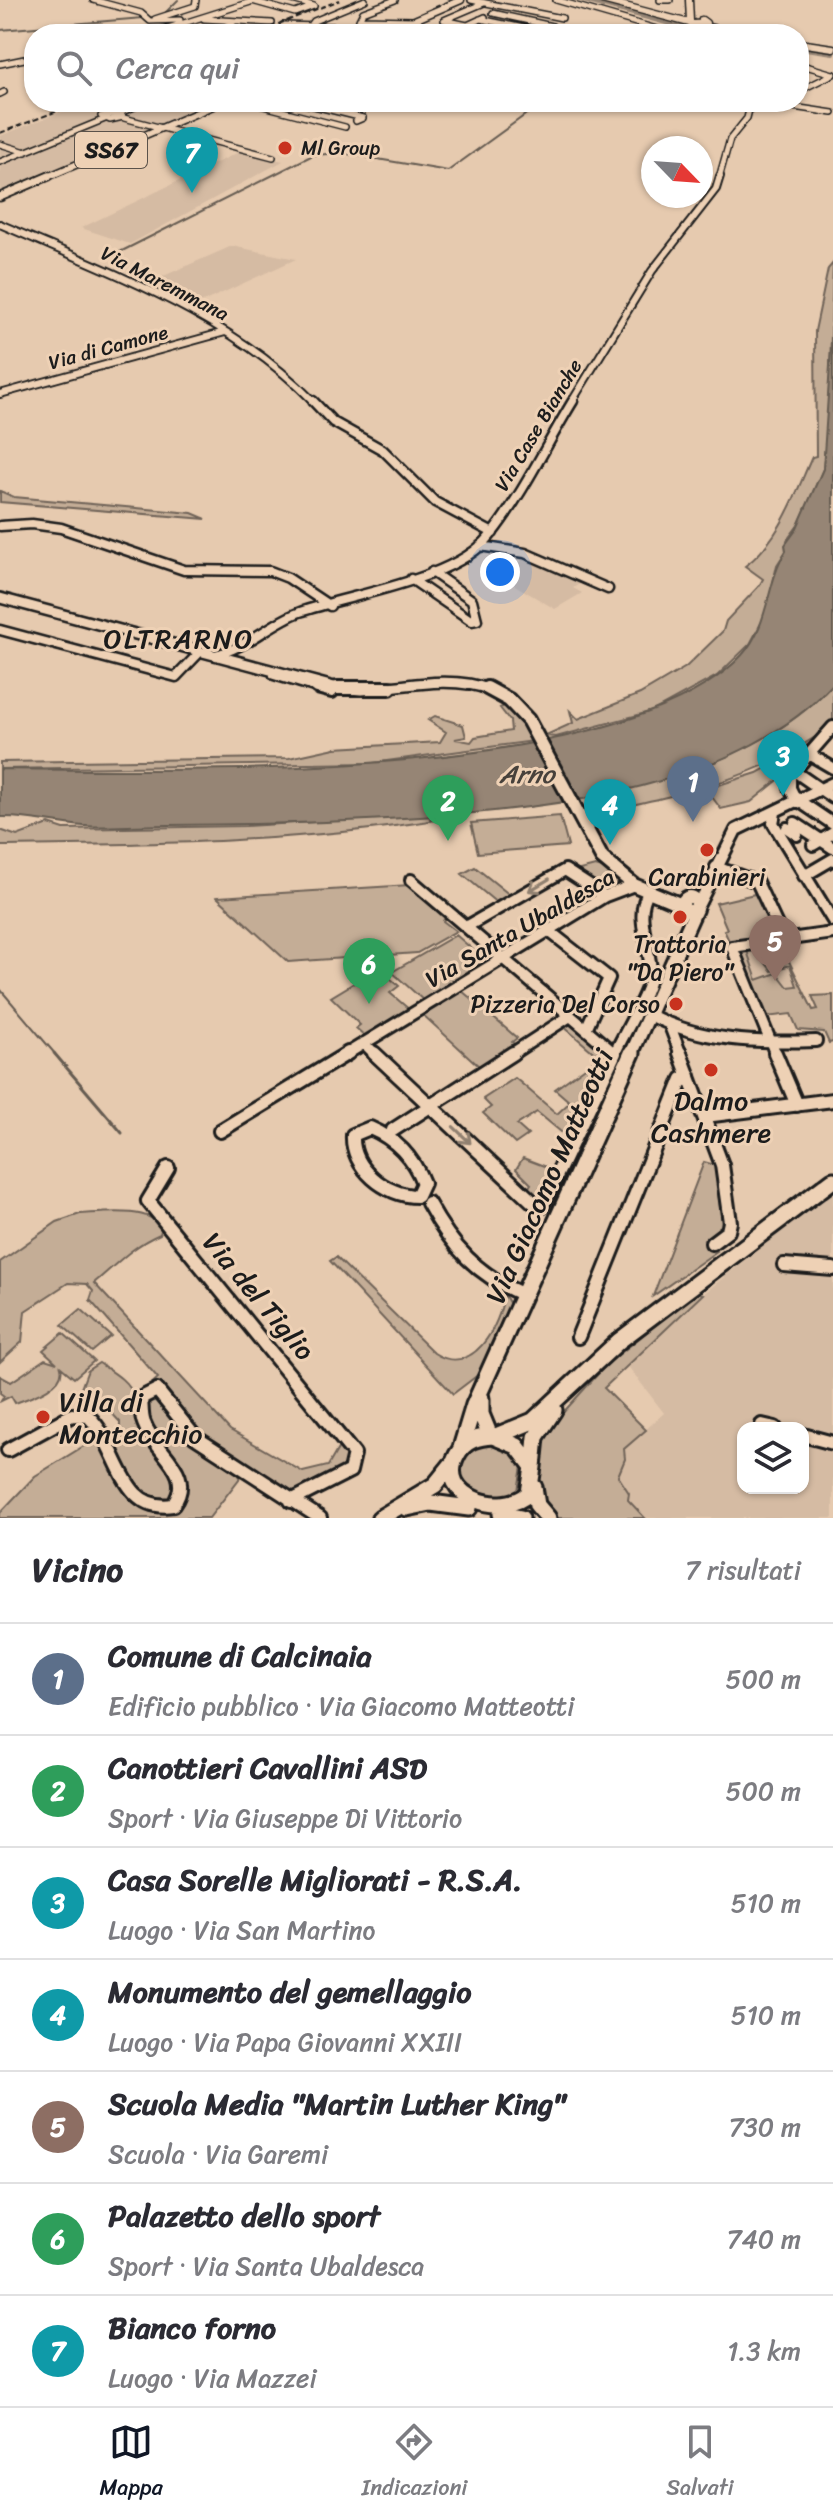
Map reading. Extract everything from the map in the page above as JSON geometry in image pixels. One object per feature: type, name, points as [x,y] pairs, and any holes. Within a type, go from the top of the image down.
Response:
[{"type":"main road","points":[[407,24],[461,0]]},
{"type":"main road","points":[[602,0],[679,21],[702,24]]},
{"type":"main road","points":[[690,3],[697,22]]},
{"type":"main road","points":[[690,3],[697,22]]},
{"type":"main road","points":[[809,44],[833,48]]},
{"type":"main road","name":"SS67","points":[[0,197],[199,112]]},
{"type":"main road","points":[[0,598],[348,690],[429,681],[474,686],[512,703],[525,715],[602,858],[634,885],[690,904]]},
{"type":"main road","name":"Via Giacomo Matteotti","points":[[459,1451],[485,1382],[689,927],[690,904]]},
{"type":"main road","points":[[384,1516],[440,1481],[459,1451],[475,1439],[493,1436],[533,1421],[619,1341],[833,1180]]},
{"type":"main road","points":[[485,1382],[481,1414],[493,1436],[521,1447],[533,1474],[521,1504],[501,1513]]},
{"type":"main road","points":[[548,1518],[537,1505],[533,1474],[538,1433],[565,1393]]},
{"type":"main road","points":[[459,1451],[452,1468],[454,1487],[461,1499],[476,1510]]},
{"type":"main road","points":[[384,1516],[431,1503],[521,1518]]},
{"type":"street","points":[[93,0],[141,13],[150,24]]},
{"type":"street","points":[[148,20],[195,6],[196,0]]},
{"type":"street","points":[[191,24],[196,19],[254,1],[270,6],[296,13],[314,6],[290,0],[270,6]]},
{"type":"street","points":[[313,24],[365,0]]},
{"type":"street","points":[[357,24],[364,12],[395,0]]},
{"type":"street","points":[[471,0],[562,18]]},
{"type":"street","points":[[660,0],[670,0]]},
{"type":"street","points":[[462,24],[444,20],[488,1]]},
{"type":"street","points":[[535,13],[557,1],[639,24]]},
{"type":"street","points":[[469,24],[507,7]]},
{"type":"street","points":[[493,13],[548,24]]},
{"type":"street","points":[[480,19],[502,24]]},
{"type":"street","points":[[148,20],[272,23]]},
{"type":"street","points":[[359,20],[414,20]]},
{"type":"street","points":[[0,64],[24,59]]},
{"type":"street","points":[[809,67],[833,74]]},
{"type":"street","points":[[809,86],[833,74]]},
{"type":"street","points":[[809,110],[833,113]]},
{"type":"street","points":[[104,112],[106,116]]},
{"type":"street","points":[[122,115],[128,112]]},
{"type":"street","points":[[288,112],[345,127]]},
{"type":"street","points":[[339,112],[363,118],[356,121]]},
{"type":"street","name":"Via Case Bianche","points":[[235,658],[245,643],[276,621],[432,572],[456,562],[493,533],[652,271],[716,189],[730,139],[751,112]]},
{"type":"street","points":[[0,162],[106,116],[122,115],[273,157]]},
{"type":"street","points":[[319,128],[330,123]]},
{"type":"street","points":[[0,147],[26,152]]},
{"type":"street","points":[[0,147],[18,155]]},
{"type":"street","name":"Via Maremmana","points":[[0,224],[184,306],[282,369],[333,422],[383,450],[435,502],[493,533]]},
{"type":"street","name":"Via di Camone","points":[[0,394],[225,332]]},
{"type":"street","points":[[0,526],[32,524],[61,528],[184,570],[274,572],[330,606]]},
{"type":"street","points":[[480,546],[525,553],[608,589]]},
{"type":"street","points":[[411,579],[472,621],[477,620],[472,600],[432,572]]},
{"type":"street","points":[[0,630],[176,677],[200,652]]},
{"type":"street","points":[[235,658],[332,692]]},
{"type":"street","points":[[833,728],[789,780],[798,801],[833,824]]},
{"type":"street","points":[[809,754],[833,768]]},
{"type":"street","points":[[794,771],[833,798]]},
{"type":"street","points":[[690,904],[707,887],[732,834],[833,783]]},
{"type":"street","points":[[775,813],[772,820],[833,848]]},
{"type":"street","points":[[742,827],[762,823],[792,829],[822,816]]},
{"type":"street","points":[[792,829],[804,876],[833,921]]},
{"type":"street","points":[[817,843],[833,833]]},
{"type":"street","points":[[804,876],[833,859]]},
{"type":"street","points":[[822,866],[833,874]]},
{"type":"street","points":[[716,867],[757,882],[783,938]]},
{"type":"street","points":[[466,927],[565,870],[605,896]]},
{"type":"street","points":[[411,880],[614,1053]]},
{"type":"street","name":"Via Santa Ubaldesca","points":[[220,1131],[605,896],[634,885]]},
{"type":"street","points":[[364,1043],[539,1207],[545,1202],[653,971],[642,912],[643,900],[655,893]]},
{"type":"street","points":[[549,931],[609,978],[586,1029]]},
{"type":"street","points":[[797,1105],[732,947],[833,933]]},
{"type":"street","points":[[650,1015],[670,1026],[770,1043],[816,1041]]},
{"type":"street","points":[[393,1136],[431,1106],[570,1016]]},
{"type":"street","points":[[670,1026],[722,1165],[730,1222],[728,1231],[712,1243]]},
{"type":"street","points":[[578,1337],[682,1079],[689,1076]]},
{"type":"street","points":[[705,1116],[833,1100]]},
{"type":"street","points":[[428,1203],[389,1190],[353,1151],[351,1139],[356,1132],[367,1128],[393,1136],[417,1167],[428,1203],[454,1248],[473,1269],[524,1295]]},
{"type":"street","name":"Via del Tiglio","points":[[168,1168],[148,1201],[354,1454],[353,1465],[343,1476],[291,1501]]},
{"type":"street","points":[[410,1197],[423,1188]]},
{"type":"street","points":[[784,1265],[833,1269]]},
{"type":"street","points":[[8,1450],[72,1415],[88,1416],[109,1441],[126,1498],[140,1513],[150,1517],[159,1515],[176,1503],[182,1485],[180,1476],[140,1415],[141,1398],[149,1391],[157,1390],[195,1437],[320,1518]]},
{"type":"street","points":[[809,1437],[833,1443]]},
{"type":"shaded area","points":[[61,112],[195,112],[0,196],[0,136]]},
{"type":"shaded area","points":[[241,151],[283,161],[130,244],[81,228]]},
{"type":"shaded area","points":[[232,246],[296,259],[194,306],[143,285]]},
{"type":"shaded area","points":[[833,263],[829,406],[823,469],[799,524],[787,540],[786,551],[777,565],[766,614],[750,644],[717,676],[653,711],[556,737],[544,736],[573,723],[570,711],[578,719],[640,694],[686,667],[723,631],[726,621],[759,586],[763,579],[745,566],[777,531],[812,457],[816,456],[815,331],[828,269]]},
{"type":"shaded area","points":[[0,491],[14,497],[192,513],[206,519],[0,502]]},
{"type":"shaded area","points":[[509,552],[520,553],[584,581],[573,588],[582,593],[555,609],[496,574],[522,561]]},
{"type":"shaded area","points":[[833,684],[833,724],[776,760],[715,784],[585,815],[577,800],[647,784],[715,762],[778,729],[807,709]]},
{"type":"shaded area","points":[[507,705],[534,741],[372,763],[0,769],[0,762],[289,758],[335,748],[440,742],[446,732],[428,720],[435,716],[463,725],[466,737],[455,739],[471,742],[475,737],[511,731],[510,721],[500,708]]},
{"type":"shaded area","points":[[816,740],[789,767],[793,768],[751,802],[721,809],[706,789],[757,773]]},
{"type":"shaded area","points":[[432,815],[430,818],[436,820],[273,838],[0,846],[0,830],[17,836],[49,824],[64,829],[246,826]]},
{"type":"shaded area","points":[[560,816],[568,846],[478,853],[471,823]]},
{"type":"shaded area","points":[[595,866],[611,870],[627,881],[611,888],[600,888],[576,871]]},
{"type":"shaded area","points":[[475,867],[511,896],[498,904],[462,874]]},
{"type":"shaded area","points":[[410,885],[446,916],[443,921],[456,931],[417,953],[288,962],[217,897]]},
{"type":"shaded area","points":[[759,893],[778,935],[729,941],[716,903]]},
{"type":"shaded area","points":[[456,935],[488,963],[424,1001],[392,972]]},
{"type":"shaded area","points":[[674,941],[678,942],[524,1281],[518,1283]]},
{"type":"shaded area","points":[[780,943],[813,1011],[766,1017],[739,949]]},
{"type":"shaded area","points":[[780,943],[813,1010],[818,1009],[812,996],[833,995],[833,1042],[829,1043],[824,1032],[798,1030],[791,1014],[766,1017],[738,951],[746,948],[757,980],[777,973],[788,987],[797,986],[790,965],[772,971],[764,961],[775,958],[770,948],[757,950],[755,946]]},
{"type":"shaded area","points":[[382,971],[399,986],[390,993],[410,1010],[366,1037],[356,1028],[360,1025],[331,997],[369,974],[373,977]]},
{"type":"shaded area","points":[[461,990],[517,1038],[512,1042],[515,1045],[481,1068],[422,1014]]},
{"type":"shaded area","points":[[571,1020],[609,1053],[567,1137],[537,1112],[517,1125],[528,1135],[515,1144],[483,1113],[491,1107],[483,1099],[515,1078],[557,1114],[570,1102],[555,1089],[599,1057],[563,1026]]},
{"type":"shaded area","points":[[523,1158],[552,1169],[538,1197],[527,1190],[531,1184],[516,1169]]},
{"type":"shaded area","points":[[704,1162],[715,1165],[722,1225],[704,1240],[717,1251],[653,1296]]},
{"type":"shaded area","points":[[833,1189],[833,1518],[642,1518],[596,1475],[664,1413],[627,1365],[703,1294]]},
{"type":"shaded area","points":[[136,1213],[155,1220],[162,1227],[160,1234],[133,1250],[94,1283],[230,1430],[303,1472],[328,1466],[339,1447],[345,1453],[347,1462],[343,1469],[296,1492],[288,1491],[243,1461],[239,1479],[209,1518],[0,1518],[0,1513],[35,1476],[97,1438],[120,1432],[120,1422],[107,1408],[80,1391],[88,1370],[99,1363],[125,1382],[136,1398],[158,1378],[90,1300],[93,1291],[87,1284],[68,1283],[25,1311],[22,1342],[0,1362],[0,1262],[57,1222],[80,1214]]},
{"type":"shaded area","points":[[336,1257],[434,1353],[448,1359],[461,1359],[482,1345],[497,1320],[504,1294],[511,1306],[483,1371],[453,1394],[330,1261]]},
{"type":"shaded area","points":[[697,1292],[703,1294],[604,1388],[646,1430],[624,1449],[625,1459],[618,1476],[629,1493],[628,1500],[645,1518],[556,1518],[539,1493],[541,1437],[607,1364]]},
{"type":"shaded area","points":[[81,1309],[111,1336],[92,1352],[62,1325]]},
{"type":"shaded area","points":[[63,1333],[94,1361],[74,1378],[61,1367],[58,1380],[38,1394],[15,1403],[11,1396],[1,1401],[4,1396],[0,1393],[0,1376],[11,1382],[45,1359],[57,1363],[43,1350]]},
{"type":"shaded area","points":[[488,1443],[511,1451],[522,1466],[518,1491],[499,1503],[461,1484],[465,1458],[474,1449]]},
{"type":"water","name":"Arno","points":[[833,321],[833,684],[785,725],[727,757],[664,780],[526,808],[326,822],[95,827],[0,817],[0,769],[279,768],[391,761],[500,748],[600,728],[683,697],[742,655],[751,643],[786,551],[785,545],[796,530],[823,469]]},
{"type":"waterway","points":[[165,13],[178,0]]},
{"type":"waterway","points":[[581,0],[670,24]]},
{"type":"waterway","points":[[72,24],[155,17]]},
{"type":"waterway","points":[[0,30],[24,28]]},
{"type":"waterway","points":[[809,49],[833,53]]},
{"type":"waterway","points":[[116,254],[313,155],[342,153],[448,171],[529,112]]},
{"type":"waterway","points":[[304,147],[321,154]]},
{"type":"waterway","points":[[0,989],[56,1055]]},
{"type":"waterway","points":[[54,1053],[122,1133]]},
{"type":"railway","points":[[279,24],[340,0]]},
{"type":"railway","points":[[0,133],[55,112]]},
{"type":"place","name":"Ml Group","points":[[285,148]]},
{"type":"place","name":"Bianco forno","points":[[192,193]]},
{"type":"place","name":"Casa Sorelle Migliorati - R.S.A.","points":[[783,796]]},
{"type":"place","name":"Comune di Calcinaia","points":[[693,822]]},
{"type":"place","name":"Canottieri Cavallini ASD","points":[[448,841]]},
{"type":"place","name":"Monumento del gemellaggio","points":[[610,845]]},
{"type":"place","name":"Carabinieri","points":[[707,850]]},
{"type":"place","name":"Trattoria \"Da Piero\"","points":[[680,917]]},
{"type":"place","name":"Scuola Media \"Martin Luther King\"","points":[[775,981]]},
{"type":"place","name":"Palazetto dello sport","points":[[369,1004]]},
{"type":"place","name":"Pizzeria Del Corso","points":[[676,1004]]},
{"type":"place","name":"Dalmo Cashmere","points":[[711,1070]]},
{"type":"place","name":"Villa di Montecchio","points":[[43,1417]]},
{"type":"district","name":"OLTRARNO","points":[[179,638]]}]
